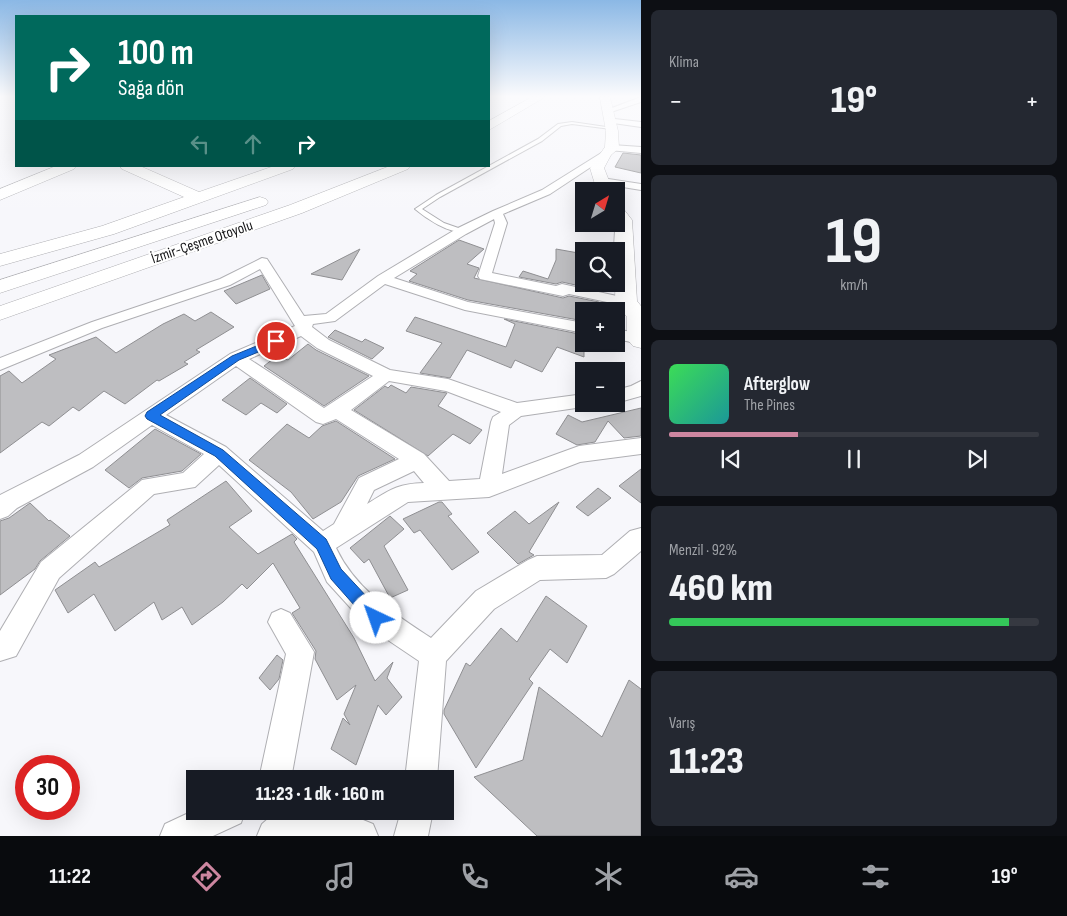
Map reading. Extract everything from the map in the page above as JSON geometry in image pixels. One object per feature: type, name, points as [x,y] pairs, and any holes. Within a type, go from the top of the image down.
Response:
[{"type":"main road","points":[[602,182],[597,168],[610,151],[610,136]]},
{"type":"main road","points":[[0,195],[67,167]]},
{"type":"main road","points":[[128,167],[198,198]]},
{"type":"main road","points":[[0,260],[108,230],[285,167]]},
{"type":"main road","name":"İzmir-Çeşme Otoyolu","points":[[0,313],[278,215],[400,167]]},
{"type":"main road","name":"İzmir-Çeşme Otoyolu","points":[[0,287],[277,196]]},
{"type":"main road","points":[[624,232],[623,255],[627,288],[635,311],[640,340]]},
{"type":"street","points":[[2,503],[86,461],[236,358],[303,328],[307,320],[330,318],[383,279],[462,231],[497,213],[546,192],[610,151],[641,150]]},
{"type":"street","points":[[625,183],[637,174]]},
{"type":"street","points":[[625,185],[641,187]]},
{"type":"street","points":[[497,213],[502,223],[489,258],[485,276],[563,292],[562,288],[635,311]]},
{"type":"street","points":[[0,364],[98,325],[224,282],[262,262],[303,328],[323,344],[386,375],[448,385],[516,410],[575,402]]},
{"type":"street","points":[[383,279],[465,306],[575,326]]},
{"type":"street","points":[[625,336],[640,340]]},
{"type":"street","points":[[236,358],[323,417],[338,411],[348,401],[386,375]]},
{"type":"street","points":[[625,394],[637,391],[641,387]]},
{"type":"street","points":[[489,488],[500,422],[516,410]]},
{"type":"street","points":[[338,411],[417,460],[444,491]]},
{"type":"street","points":[[151,416],[219,453],[322,544],[336,574],[376,618],[433,655]]},
{"type":"street","points":[[322,544],[404,493],[489,488],[579,454],[641,446]]},
{"type":"street","points":[[0,648],[6,646],[50,570],[149,486],[188,480],[219,453]]},
{"type":"street","points":[[343,530],[366,484],[417,460]]},
{"type":"street","points":[[422,770],[433,655],[485,600],[537,568],[606,566],[638,539],[641,539]]},
{"type":"street","points":[[277,770],[300,652],[281,622]]},
{"type":"street","points":[[283,823],[317,818],[361,836]]},
{"type":"street","points":[[177,836],[210,820]]},
{"type":"street","points":[[412,836],[415,820]]},
{"type":"lane","points":[[462,231],[442,224],[418,209],[545,136]]},
{"type":"building","points":[[623,153],[641,155],[641,173],[615,167]]},
{"type":"building","points":[[459,240],[484,249],[467,264],[479,268],[474,278],[563,298],[569,296],[599,302],[575,302],[575,319],[468,300],[409,281],[417,274],[410,271]]},
{"type":"building","points":[[360,249],[342,280],[311,274]]},
{"type":"building","points":[[556,249],[575,252],[575,285],[562,282],[556,284],[519,277],[523,271],[548,279],[556,260]]},
{"type":"building","points":[[262,275],[270,289],[236,304],[224,291]]},
{"type":"building","points":[[211,312],[234,327],[196,350],[200,352],[184,362],[188,364],[159,381],[157,380],[125,404],[104,391],[79,411],[73,407],[49,426],[42,422],[0,453],[0,376],[9,371],[22,383],[56,359],[49,355],[96,337],[116,353],[163,324],[184,314],[195,321]]},
{"type":"building","points":[[415,317],[506,347],[515,324],[504,319],[575,333],[575,352],[584,352],[584,357],[557,347],[542,372],[515,360],[511,368],[467,350],[450,378],[420,373],[442,343],[406,331]]},
{"type":"building","points":[[335,330],[362,342],[365,339],[384,348],[372,359],[328,337]]},
{"type":"building","points":[[308,344],[316,350],[369,376],[324,406],[264,366],[278,355],[288,360]]},
{"type":"building","points":[[250,378],[287,404],[277,413],[261,403],[246,415],[222,400]]},
{"type":"building","points":[[391,385],[406,393],[411,387],[447,393],[438,406],[482,430],[470,444],[453,434],[428,456],[354,410],[385,386],[388,388]]},
{"type":"building","points":[[641,408],[641,436],[624,438],[608,421],[595,442],[577,445],[556,434],[568,415],[582,422]]},
{"type":"building","points":[[336,421],[395,459],[358,476],[341,502],[313,519],[291,492],[249,460],[287,424],[309,438],[322,426]]},
{"type":"building","points":[[155,429],[201,454],[182,471],[142,478],[129,488],[105,470]]},
{"type":"building","points":[[641,469],[641,503],[619,486]]},
{"type":"building","points":[[226,481],[252,511],[229,527],[258,554],[292,534],[297,539],[294,542],[354,638],[375,681],[393,662],[387,678],[402,697],[386,715],[378,705],[356,765],[331,749],[343,718],[350,725],[344,714],[356,685],[337,700],[315,659],[316,651],[292,613],[300,608],[273,563],[247,589],[242,584],[223,602],[192,625],[182,607],[162,620],[154,602],[115,631],[94,594],[68,613],[55,590],[95,562],[99,567],[170,525],[167,520]]},
{"type":"building","points":[[598,488],[611,498],[588,516],[576,507]]},
{"type":"building","points":[[442,502],[452,514],[448,516],[479,552],[452,570],[420,530],[414,533],[403,519]]},
{"type":"building","points":[[559,502],[529,552],[534,555],[518,564],[487,533],[515,511],[529,524]]},
{"type":"building","points":[[30,503],[49,521],[70,536],[40,561],[35,569],[0,595],[0,521],[9,518]]},
{"type":"building","points":[[390,516],[404,529],[384,546],[408,590],[390,598],[369,559],[364,563],[350,548]]},
{"type":"building","points":[[546,596],[587,626],[567,663],[550,649],[529,679],[533,683],[476,768],[444,714],[444,710],[466,663],[470,666],[501,628],[517,642]]},
{"type":"building","points":[[277,655],[283,660],[279,679],[270,690],[259,678]]},
{"type":"building","points":[[629,680],[641,689],[641,836],[537,836],[474,777],[523,760],[539,687],[602,737]]},
{"type":"route","points":[[276,341],[236,358],[151,416],[219,453],[322,544],[336,574],[376,618]]}]
